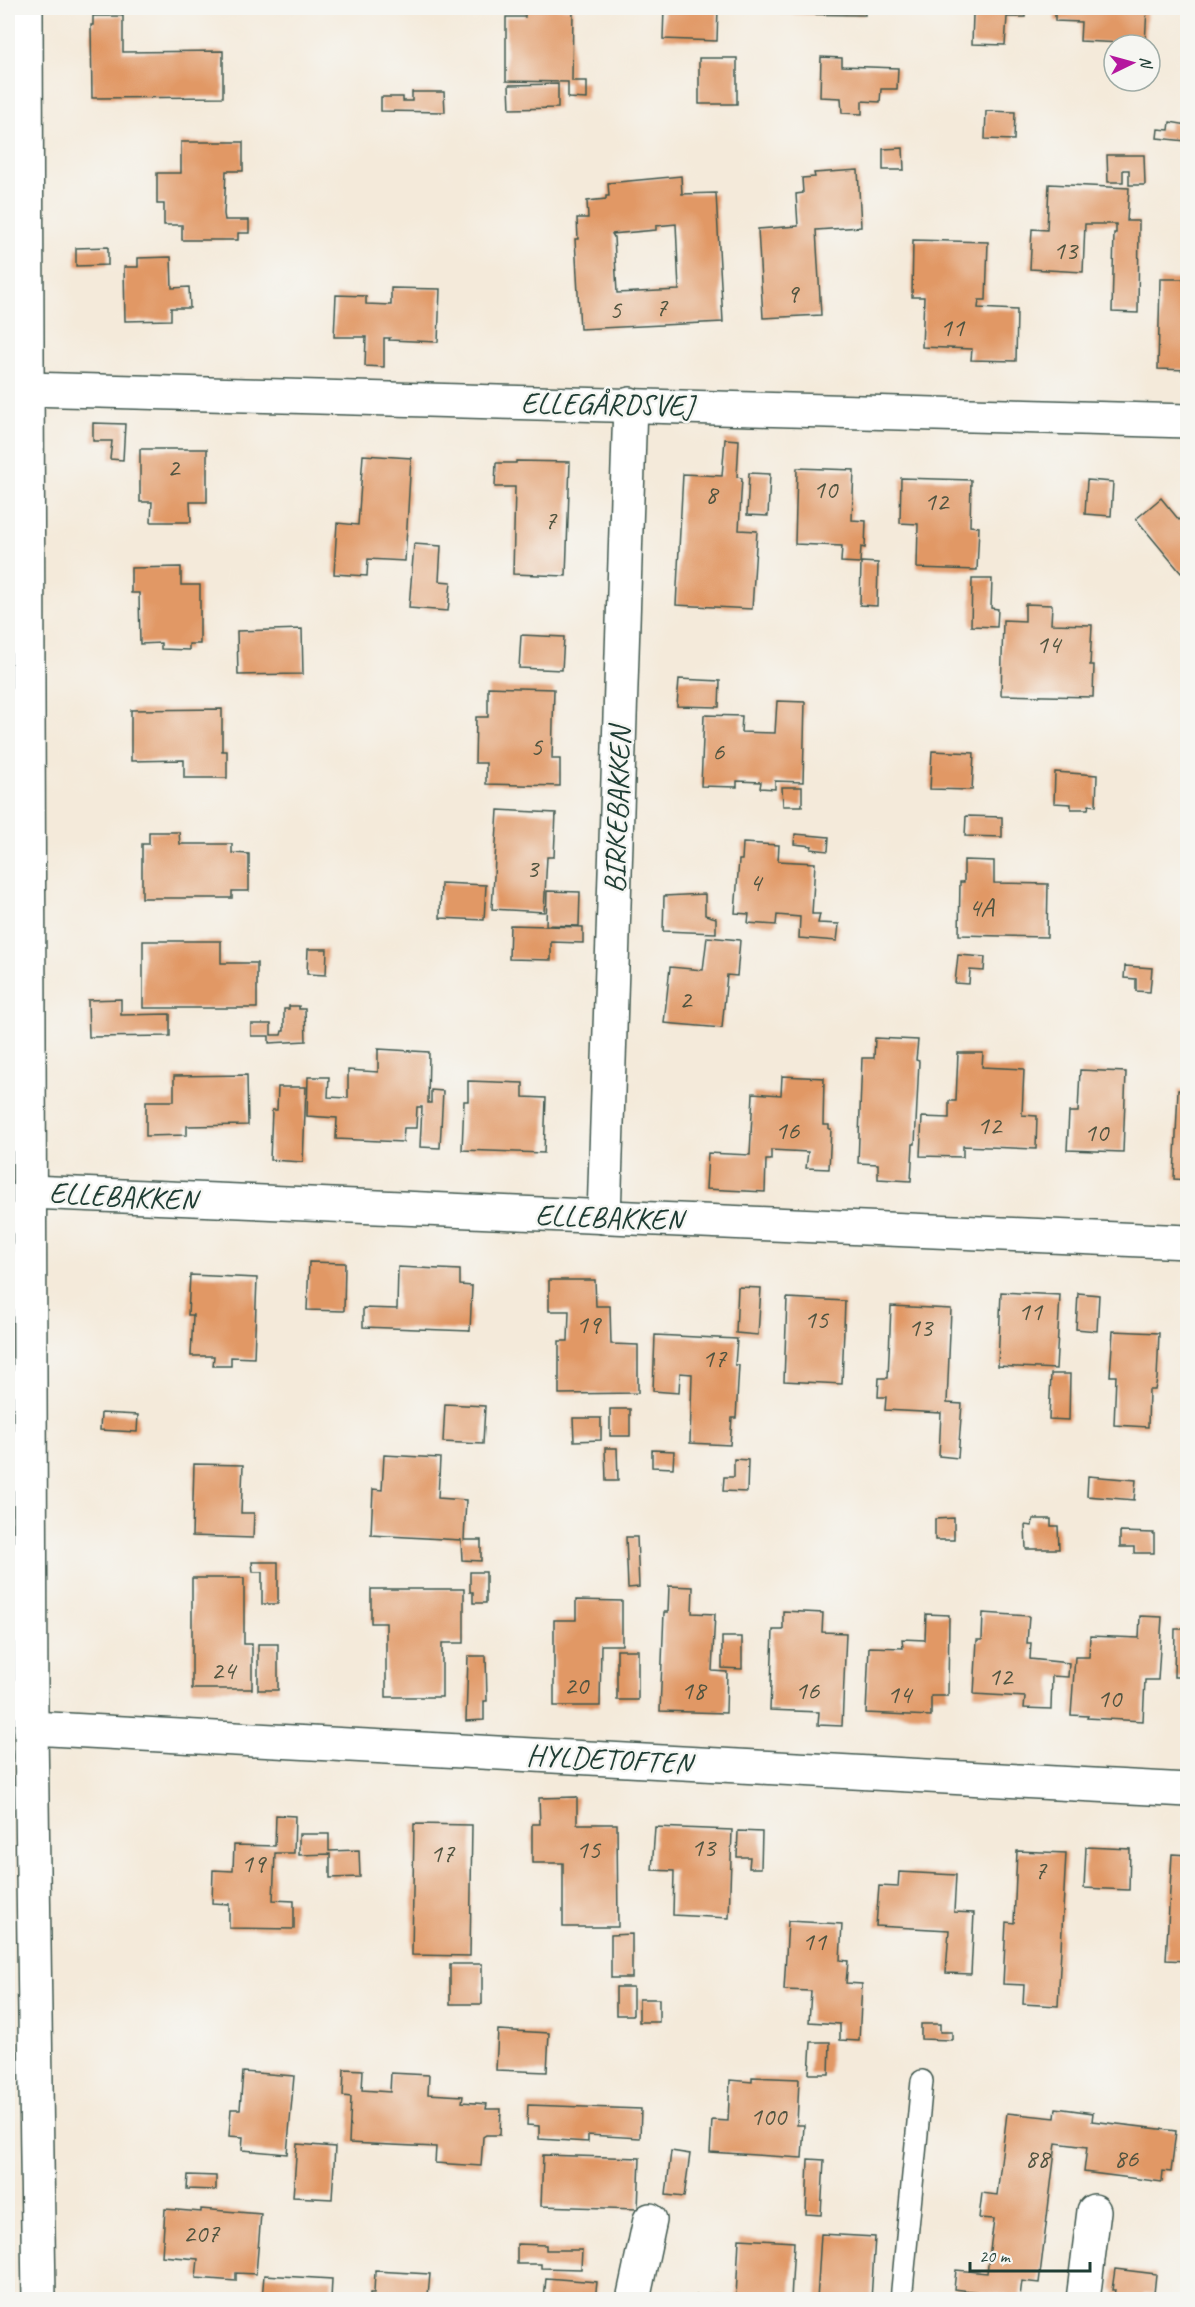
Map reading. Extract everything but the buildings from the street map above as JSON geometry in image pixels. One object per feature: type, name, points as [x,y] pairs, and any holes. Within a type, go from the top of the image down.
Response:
[{"type":"street","points":[[26,8],[31,1728],[39,2300]]},
{"type":"street","name":"ELLEGÅRDSVEJ","points":[[27,389],[1188,421]]},
{"type":"street","name":"BIRKEBAKKEN","points":[[604,1217],[630,404]]},
{"type":"street","name":"ELLEBAKKEN","points":[[30,1192],[1188,1242]]},
{"type":"street","name":"HYLDETOFTEN","points":[[31,1728],[1188,1790]]},
{"type":"street","points":[[1083,2300],[1094,2211]]},
{"type":"street","points":[[633,2300],[650,2220]]},
{"type":"lane","points":[[901,2300],[922,2082]]}]
